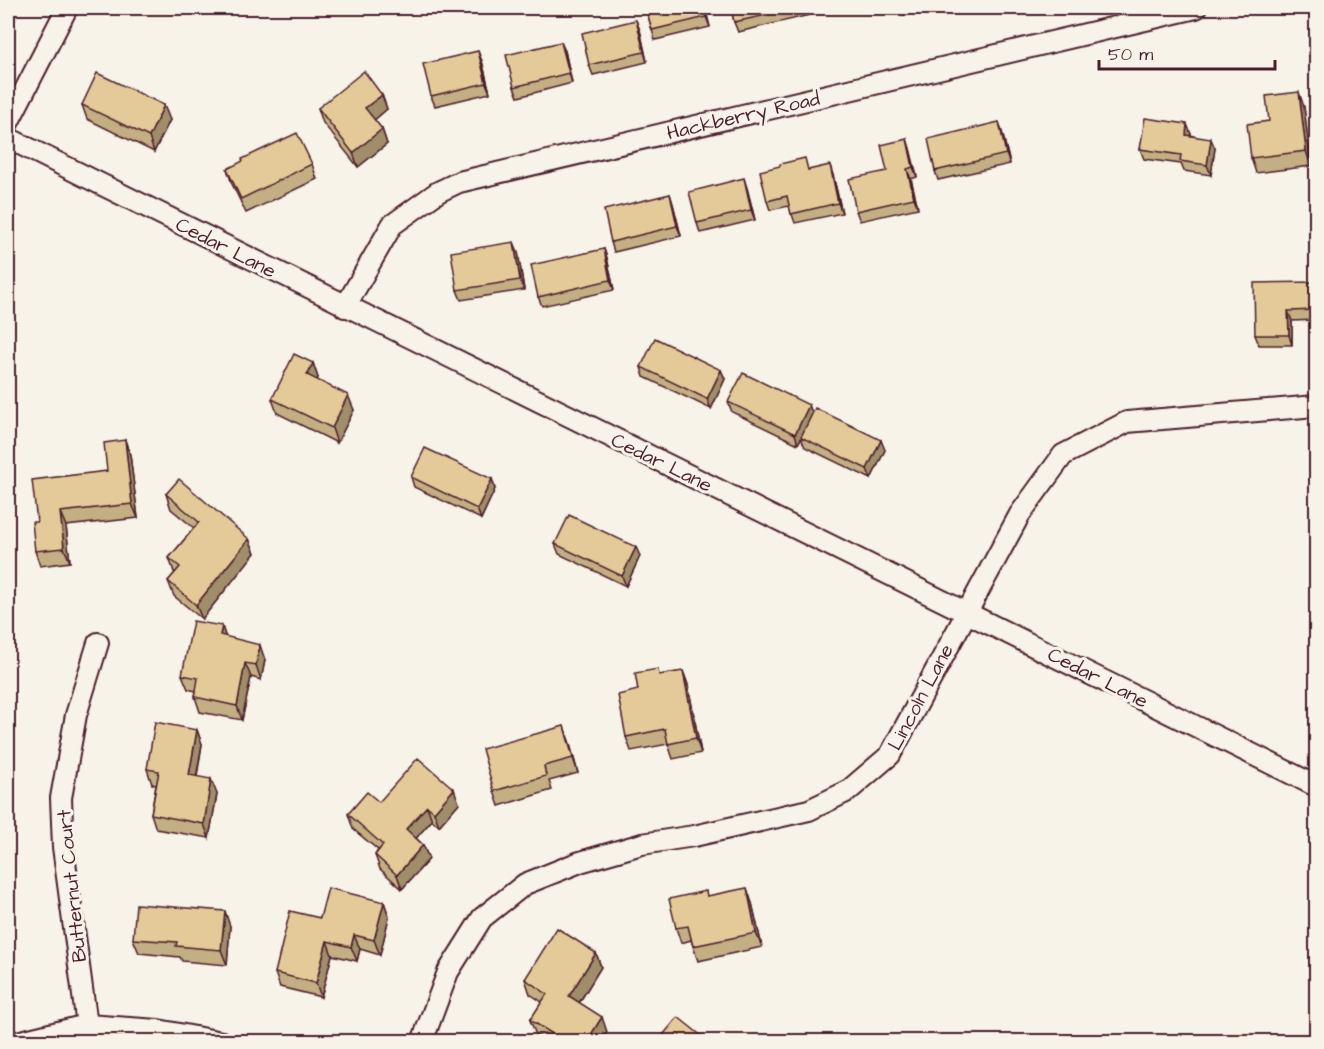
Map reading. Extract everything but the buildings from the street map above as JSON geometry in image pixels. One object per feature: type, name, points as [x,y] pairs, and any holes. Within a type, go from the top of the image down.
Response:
[{"type":"street","points":[[8,123],[67,8]]},
{"type":"street","name":"Hackberry Road","points":[[345,307],[392,225],[438,192],[459,182],[1196,8]]},
{"type":"street","name":"Cedar Lane","points":[[8,138],[345,307],[966,611],[1317,786]]},
{"type":"street","name":"Lincoln Lane","points":[[422,1041],[447,972],[482,918],[525,884],[580,862],[642,844],[694,836],[809,810],[848,791],[890,755],[1020,514],[1062,455],[1126,422],[1317,406]]},
{"type":"street","name":"Butternut Court","points":[[87,1025],[63,847],[61,798],[76,715],[98,643]]},
{"type":"street","points":[[17,1041],[87,1025],[158,1030],[222,1041]]}]
